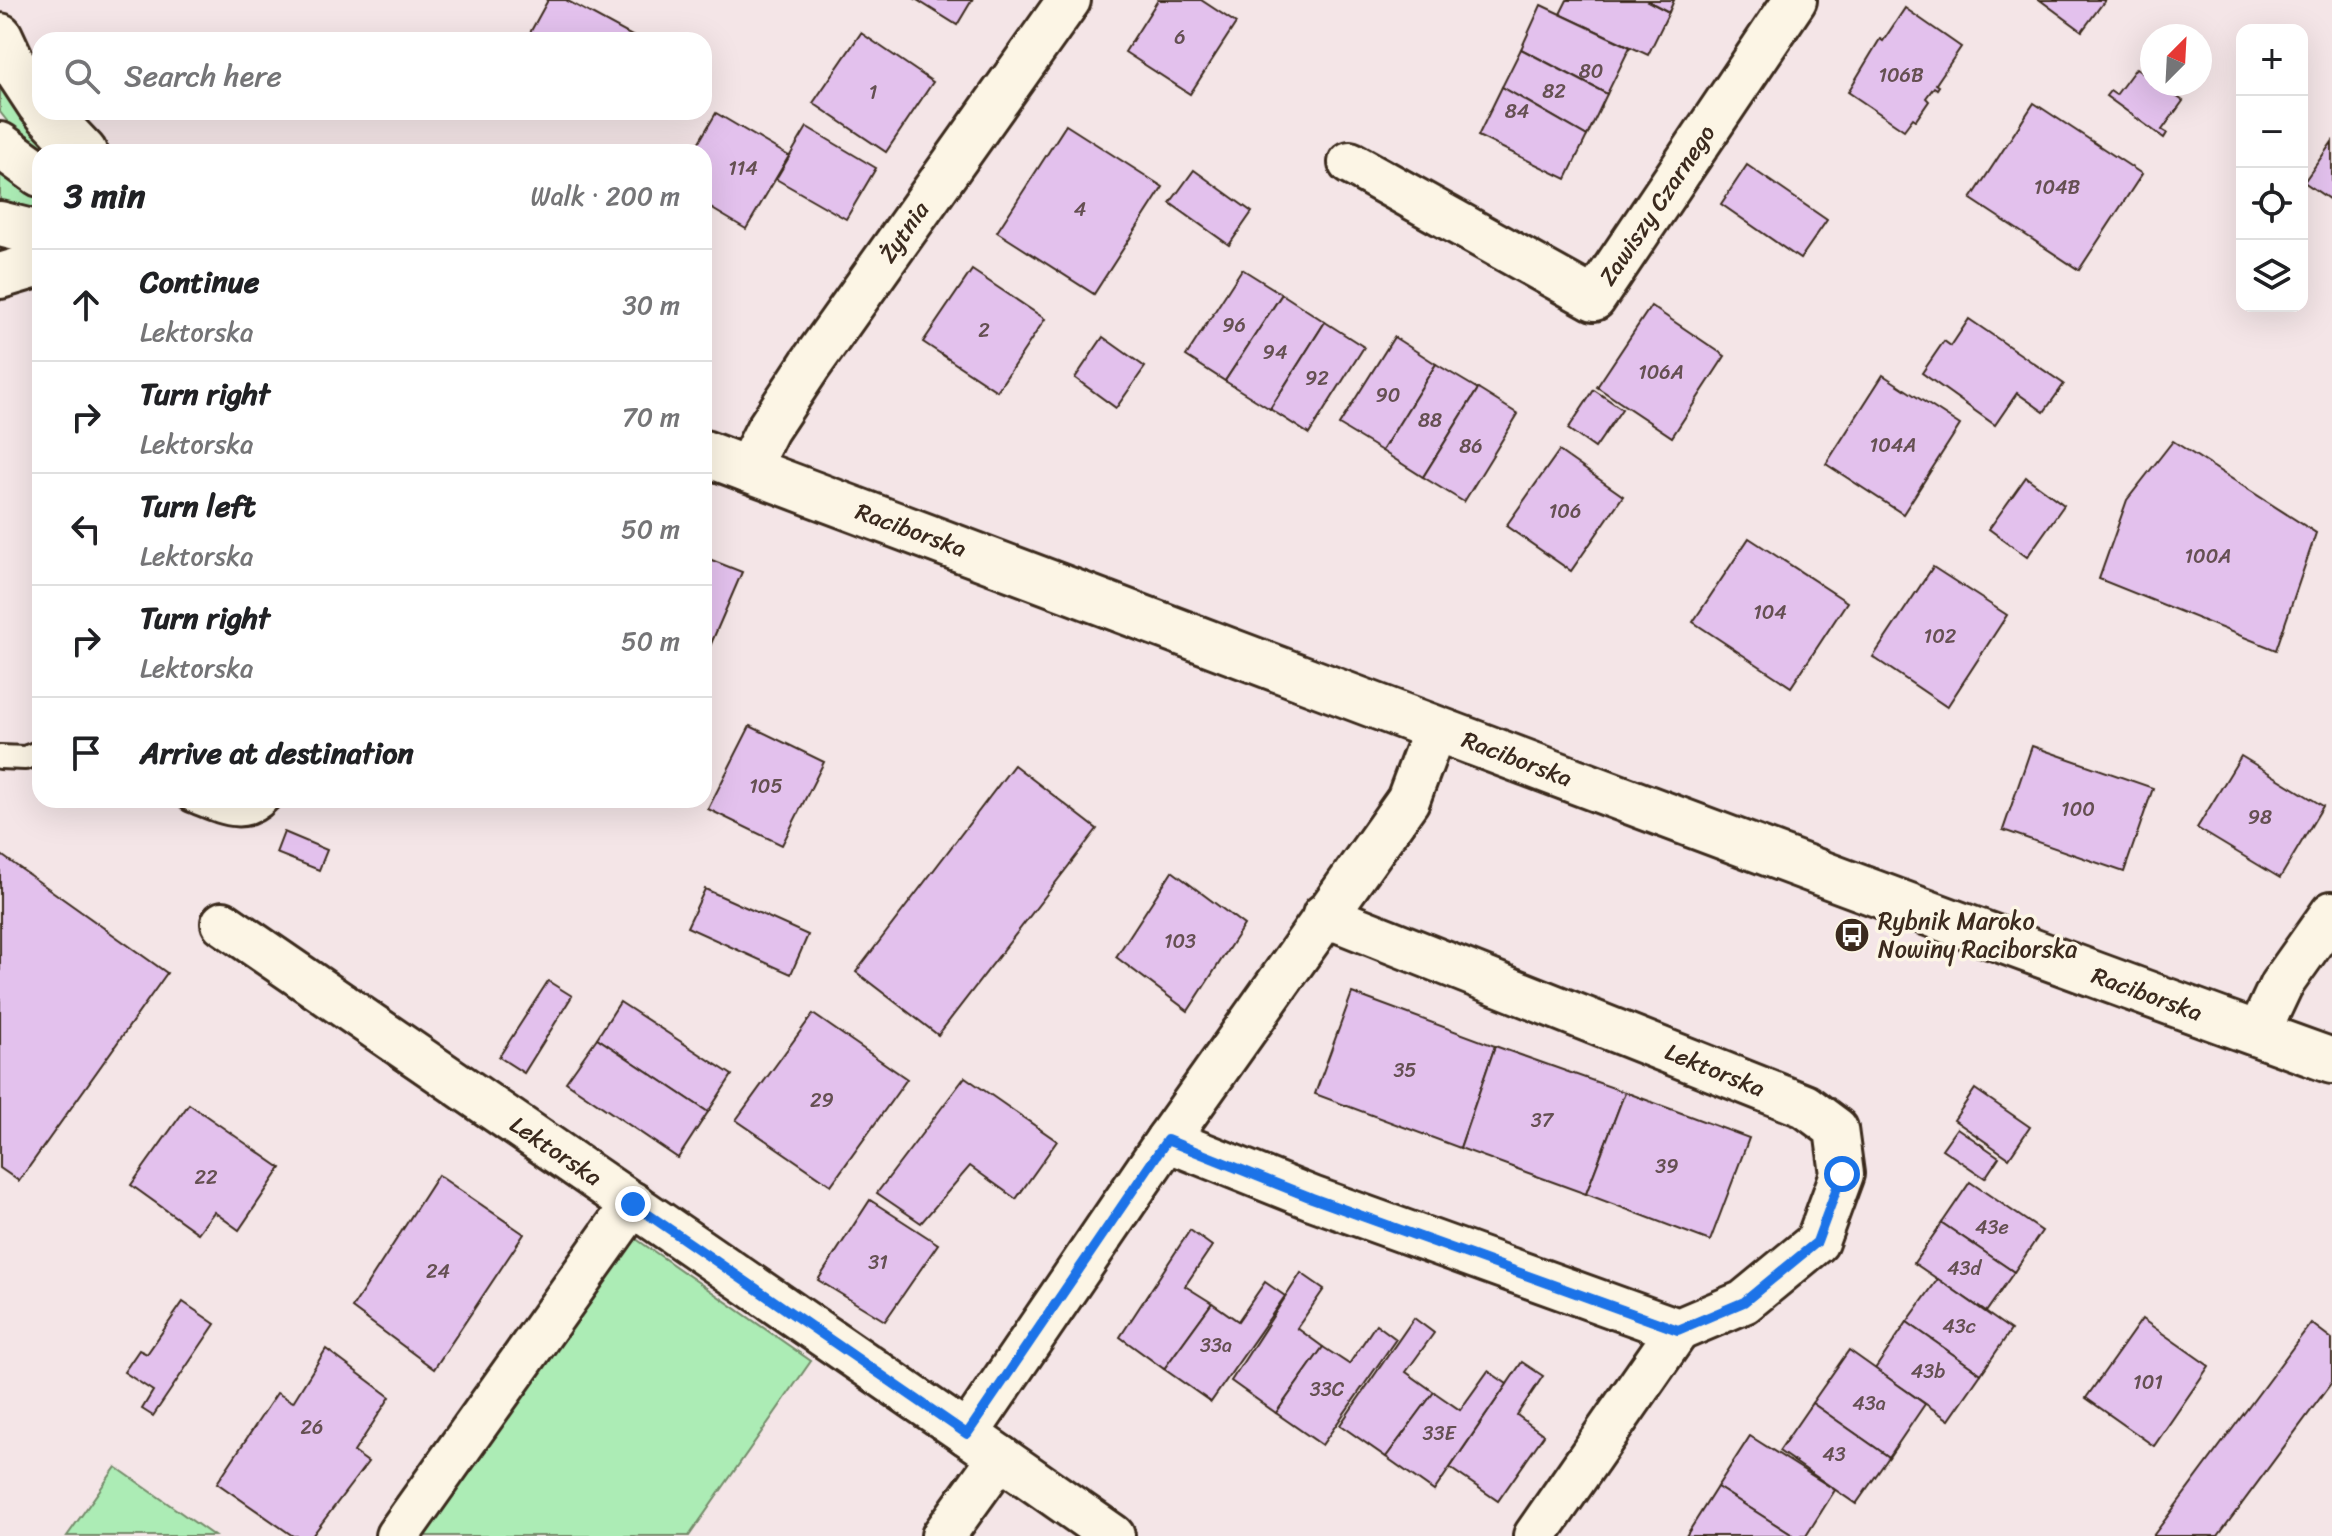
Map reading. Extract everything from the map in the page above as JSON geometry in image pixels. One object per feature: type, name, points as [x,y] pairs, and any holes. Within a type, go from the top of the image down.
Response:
[{"type":"main road","points":[[0,36],[32,93]]},
{"type":"main road","points":[[54,120],[76,144]]},
{"type":"main road","points":[[0,145],[32,168]]},
{"type":"main road","points":[[0,224],[32,232]]},
{"type":"main road","points":[[0,276],[32,266]]},
{"type":"main road","name":"Raciborska","points":[[712,456],[2332,1061]]},
{"type":"street","name":"Żytnia","points":[[747,470],[767,430],[810,365],[1069,0]]},
{"type":"street","name":"Zawiszy Czarnego","points":[[1350,163],[1594,299],[1795,0]]},
{"type":"street","points":[[943,1536],[983,1446],[1167,1140],[1408,800],[1435,728]]},
{"type":"street","points":[[2258,1034],[2281,985],[2332,913]]},
{"type":"street","name":"Lektorska","points":[[1324,915],[1805,1106],[1836,1129],[1842,1174],[1817,1242],[1744,1302],[1678,1330]]},
{"type":"street","name":"Lektorska","points":[[223,923],[1113,1536]]},
{"type":"street","points":[[1167,1140],[1312,1198],[1678,1330],[1535,1536]]},
{"type":"street","points":[[397,1536],[633,1204]]},
{"type":"lane","points":[[0,757],[25,758],[32,755]]},
{"type":"lane","points":[[217,808],[243,816],[261,808]]},
{"type":"green space","points":[[0,86],[16,111],[45,144],[32,145],[0,112]]},
{"type":"green space","points":[[0,172],[32,194],[32,215],[0,206]]},
{"type":"green space","points":[[629,1234],[811,1361],[689,1536],[419,1536]]},
{"type":"green space","points":[[116,1467],[214,1536],[67,1536]]},
{"type":"building","points":[[548,0],[566,0],[625,32],[530,32]]},
{"type":"building","points":[[917,0],[972,0],[957,25]]},
{"type":"building","points":[[1158,0],[1201,0],[1236,23],[1190,94],[1125,52]]},
{"type":"building","points":[[1567,0],[1646,0],[1669,12],[1648,55],[1560,14]]},
{"type":"building","points":[[1646,0],[1674,0],[1669,12]]},
{"type":"building","points":[[2040,0],[2105,0],[2082,31]]},
{"type":"building","points":[[1541,5],[1630,47],[1607,94],[1521,49]]},
{"type":"building","points":[[1905,8],[1961,47],[1936,84],[1939,86],[1937,89],[1934,87],[1926,98],[1929,101],[1916,120],[1913,118],[1904,130],[1848,92],[1880,39],[1883,41]]},
{"type":"building","points":[[861,33],[933,82],[886,152],[813,103]]},
{"type":"building","points":[[1521,49],[1607,94],[1587,136],[1502,87]]},
{"type":"building","points":[[2136,68],[2140,71],[2140,96],[2176,96],[2183,101],[2162,130],[2167,133],[2164,138],[2106,96],[2110,91],[2116,95]]},
{"type":"building","points":[[1502,87],[1587,136],[1566,179],[1478,136]]},
{"type":"building","points":[[2034,103],[2142,174],[2079,270],[1971,199]]},
{"type":"building","points":[[716,113],[789,156],[746,229],[712,209],[712,144],[698,144]]},
{"type":"building","points":[[1066,125],[1163,187],[1094,294],[997,232]]},
{"type":"building","points":[[807,127],[876,168],[846,219],[776,179]]},
{"type":"building","points":[[2332,142],[2332,201],[2308,185],[2308,176]]},
{"type":"building","points":[[1747,165],[1827,220],[1800,259],[1721,204]]},
{"type":"building","points":[[1194,170],[1252,212],[1229,245],[1170,203]]},
{"type":"building","points":[[1242,269],[1282,294],[1225,381],[1186,356]]},
{"type":"building","points":[[972,270],[1045,319],[997,391],[923,342]]},
{"type":"building","points":[[1282,294],[1325,322],[1270,409],[1225,381]]},
{"type":"building","points":[[1651,306],[1725,356],[1672,437],[1597,387]]},
{"type":"building","points":[[1969,319],[2064,384],[2044,412],[2017,393],[1995,425],[1922,373],[1944,341],[1951,346]]},
{"type":"building","points":[[1325,322],[1364,347],[1309,434],[1270,409]]},
{"type":"building","points":[[1103,337],[1145,367],[1116,408],[1075,378]]},
{"type":"building","points":[[1394,337],[1436,364],[1382,451],[1339,425]]},
{"type":"building","points":[[1436,364],[1478,389],[1423,477],[1382,451]]},
{"type":"building","points":[[1883,375],[1960,425],[1903,514],[1826,464]]},
{"type":"building","points":[[1478,389],[1518,414],[1464,502],[1423,477]]},
{"type":"building","points":[[1594,390],[1622,409],[1595,448],[1568,429]]},
{"type":"building","points":[[2173,441],[2316,533],[2276,650],[2099,579],[2127,500]]},
{"type":"building","points":[[1559,451],[1623,496],[1571,571],[1506,526]]},
{"type":"building","points":[[2026,477],[2064,505],[2027,557],[1989,529]]},
{"type":"building","points":[[1749,538],[1847,602],[1791,687],[1693,622]]},
{"type":"building","points":[[712,560],[742,572],[712,641]]},
{"type":"building","points":[[1933,567],[2007,615],[1947,707],[1873,657]]},
{"type":"building","points":[[750,726],[824,762],[782,845],[708,809],[712,808],[712,801]]},
{"type":"building","points":[[2032,746],[2153,788],[2124,872],[2003,830]]},
{"type":"building","points":[[2241,756],[2323,806],[2280,878],[2197,828]]},
{"type":"building","points":[[1014,765],[1097,829],[938,1035],[856,972]]},
{"type":"building","points":[[284,832],[327,850],[319,870],[276,853]]},
{"type":"building","points":[[0,854],[167,973],[19,1181],[0,1168]]},
{"type":"building","points":[[1172,871],[1244,925],[1188,1011],[1116,957]]},
{"type":"building","points":[[705,889],[808,935],[791,974],[687,927]]},
{"type":"building","points":[[548,981],[572,996],[524,1073],[499,1057]]},
{"type":"building","points":[[1352,993],[1495,1046],[1460,1148],[1315,1094]]},
{"type":"building","points":[[620,1002],[732,1075],[708,1112],[597,1038]]},
{"type":"building","points":[[813,1014],[907,1079],[831,1185],[736,1120]]},
{"type":"building","points":[[597,1038],[708,1112],[678,1158],[566,1082]]},
{"type":"building","points":[[1495,1046],[1625,1092],[1586,1194],[1460,1148]]},
{"type":"building","points":[[965,1077],[1057,1141],[1016,1199],[970,1166],[921,1223],[877,1193]]},
{"type":"building","points":[[1975,1089],[2030,1127],[2009,1158],[1954,1120]]},
{"type":"building","points":[[1625,1092],[1749,1138],[1710,1241],[1586,1194]]},
{"type":"building","points":[[189,1104],[281,1168],[239,1230],[214,1212],[198,1233],[131,1185]]},
{"type":"building","points":[[1957,1128],[1999,1157],[1985,1178],[1942,1149]]},
{"type":"building","points":[[438,1175],[524,1234],[434,1369],[352,1308]]},
{"type":"building","points":[[1970,1182],[2042,1231],[2014,1272],[1942,1223]]},
{"type":"building","points":[[870,1200],[938,1244],[885,1321],[818,1280]]},
{"type":"building","points":[[1942,1223],[2014,1272],[1986,1312],[1914,1263]]},
{"type":"building","points":[[1190,1230],[1212,1246],[1185,1286],[1212,1303],[1164,1369],[1120,1337]]},
{"type":"building","points":[[1301,1273],[1324,1289],[1297,1328],[1323,1347],[1276,1413],[1231,1381]]},
{"type":"building","points":[[1938,1279],[2011,1330],[1981,1374],[1907,1322]]},
{"type":"building","points":[[1265,1282],[1285,1296],[1211,1402],[1164,1369],[1212,1303],[1238,1321]]},
{"type":"building","points":[[183,1302],[215,1324],[153,1416],[142,1409],[153,1391],[124,1372],[139,1350],[147,1354]]},
{"type":"building","points":[[1414,1318],[1434,1333],[1406,1372],[1434,1392],[1386,1457],[1340,1425]]},
{"type":"building","points":[[2142,1319],[2209,1366],[2154,1446],[2086,1398]]},
{"type":"building","points":[[1907,1322],[1981,1374],[1949,1420],[1875,1369]]},
{"type":"building","points":[[2311,1323],[2332,1339],[2332,1382],[2218,1536],[2153,1536]]},
{"type":"building","points":[[1376,1324],[1396,1339],[1322,1445],[1276,1413],[1323,1347],[1349,1364]]},
{"type":"building","points":[[326,1349],[390,1397],[354,1452],[368,1462],[312,1536],[293,1536],[217,1483],[277,1393],[293,1402]]},
{"type":"building","points":[[1849,1350],[1925,1404],[1889,1457],[1812,1403]]},
{"type":"building","points":[[1522,1362],[1543,1376],[1517,1415],[1544,1435],[1498,1501],[1450,1468]]},
{"type":"building","points":[[1488,1371],[1507,1384],[1434,1491],[1386,1457],[1434,1392],[1460,1410]]},
{"type":"building","points":[[1812,1403],[1889,1457],[1856,1504],[1779,1451]]},
{"type":"building","points":[[1750,1436],[1835,1490],[1806,1536],[1794,1536],[1717,1487]]},
{"type":"building","points":[[1717,1487],[1794,1536],[1686,1536]]},
{"type":"place","name":"Rybnik Maroko Nowiny Raciborska","points":[[1852,935]]},
{"type":"route","points":[[633,1204],[967,1434],[1167,1140],[1312,1198],[1678,1330],[1744,1302],[1817,1242],[1842,1174]]}]
